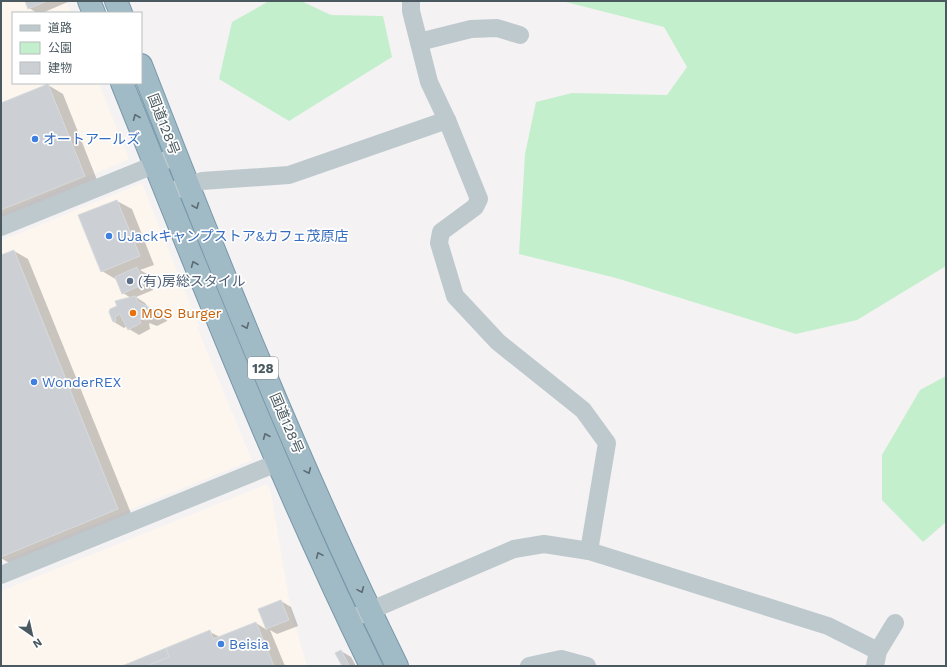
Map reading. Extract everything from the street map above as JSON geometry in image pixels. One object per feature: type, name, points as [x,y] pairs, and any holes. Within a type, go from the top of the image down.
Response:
[{"type":"highway","points":[[89,1],[94,12]]},
{"type":"highway","points":[[116,1],[120,12]]},
{"type":"highway","name":"国道128号","points":[[142,69],[176,156],[290,430],[370,610],[397,666]]},
{"type":"highway","name":"国道128号","points":[[122,84],[277,463],[348,620],[371,666]]},
{"type":"street","points":[[411,1],[411,11],[429,82],[447,120],[479,199],[475,207],[441,232],[439,243],[455,296],[498,342],[583,410],[607,443],[589,551]]},
{"type":"street","points":[[419,42],[471,29],[497,28],[520,35]]},
{"type":"street","points":[[166,194],[202,181],[289,175],[447,120]]},
{"type":"street","points":[[1,227],[176,156]]},
{"type":"street","points":[[1,575],[277,463]]},
{"type":"street","points":[[348,620],[514,549],[544,544],[589,551],[828,626],[876,658],[895,623]]},
{"type":"street","points":[[529,666],[561,659],[587,666]]},
{"type":"shaded area","points":[[1,1],[66,1],[71,12],[12,12],[12,84],[99,84],[129,159],[1,214]]},
{"type":"shaded area","points":[[142,183],[199,326],[197,327],[252,460],[1,562],[1,241]]},
{"type":"shaded area","points":[[267,484],[271,492],[291,611],[307,666],[1,666],[1,591]]},
{"type":"green space","points":[[269,1],[301,1],[331,15],[383,16],[392,57],[289,121],[219,79],[232,22]]},
{"type":"green space","points":[[562,1],[946,1],[946,266],[857,320],[796,334],[616,278],[519,254],[525,154],[536,102],[572,93],[667,95],[687,67],[664,27]]},
{"type":"green space","points":[[946,376],[946,522],[923,542],[882,500],[882,455],[920,390]]},
{"type":"building","points":[[25,1],[47,1],[28,9]]},
{"type":"building","name":"オートアールズ","points":[[48,84],[85,176],[1,210],[1,103]]},
{"type":"building","name":"UJackキャンプストア&カフェ茂原店","points":[[117,200],[140,256],[101,272],[78,215]]},
{"type":"building","name":"WonderREX","points":[[14,250],[118,509],[1,557],[1,255]]},
{"type":"building","name":"(有)房総スタイル","points":[[137,267],[144,284],[122,294],[115,277]]},
{"type":"building","name":"MOS Burger","points":[[135,296],[138,302],[157,311],[158,315],[147,320],[139,319],[141,323],[128,330],[120,314],[115,317],[116,321],[113,322],[109,312],[110,309],[117,306],[115,301]]},
{"type":"building","points":[[281,600],[289,620],[266,629],[258,609]]},
{"type":"building","name":"Beisia","points":[[256,622],[274,666],[146,666],[169,657],[166,648],[210,630],[213,639]]},
{"type":"building","points":[[166,648],[169,657],[146,666],[122,666]]},
{"type":"building","points":[[341,650],[349,665],[342,666],[335,653]]},
{"type":"place","name":"オートアールズ","points":[[35,139]]},
{"type":"place","name":"UJackキャンプストア&カフェ茂原店","points":[[109,236]]},
{"type":"place","name":"(有)房総スタイル","points":[[130,281]]},
{"type":"place","name":"MOS Burger","points":[[133,313]]},
{"type":"place","name":"WonderREX","points":[[34,382]]},
{"type":"place","name":"Beisia","points":[[221,644]]}]
